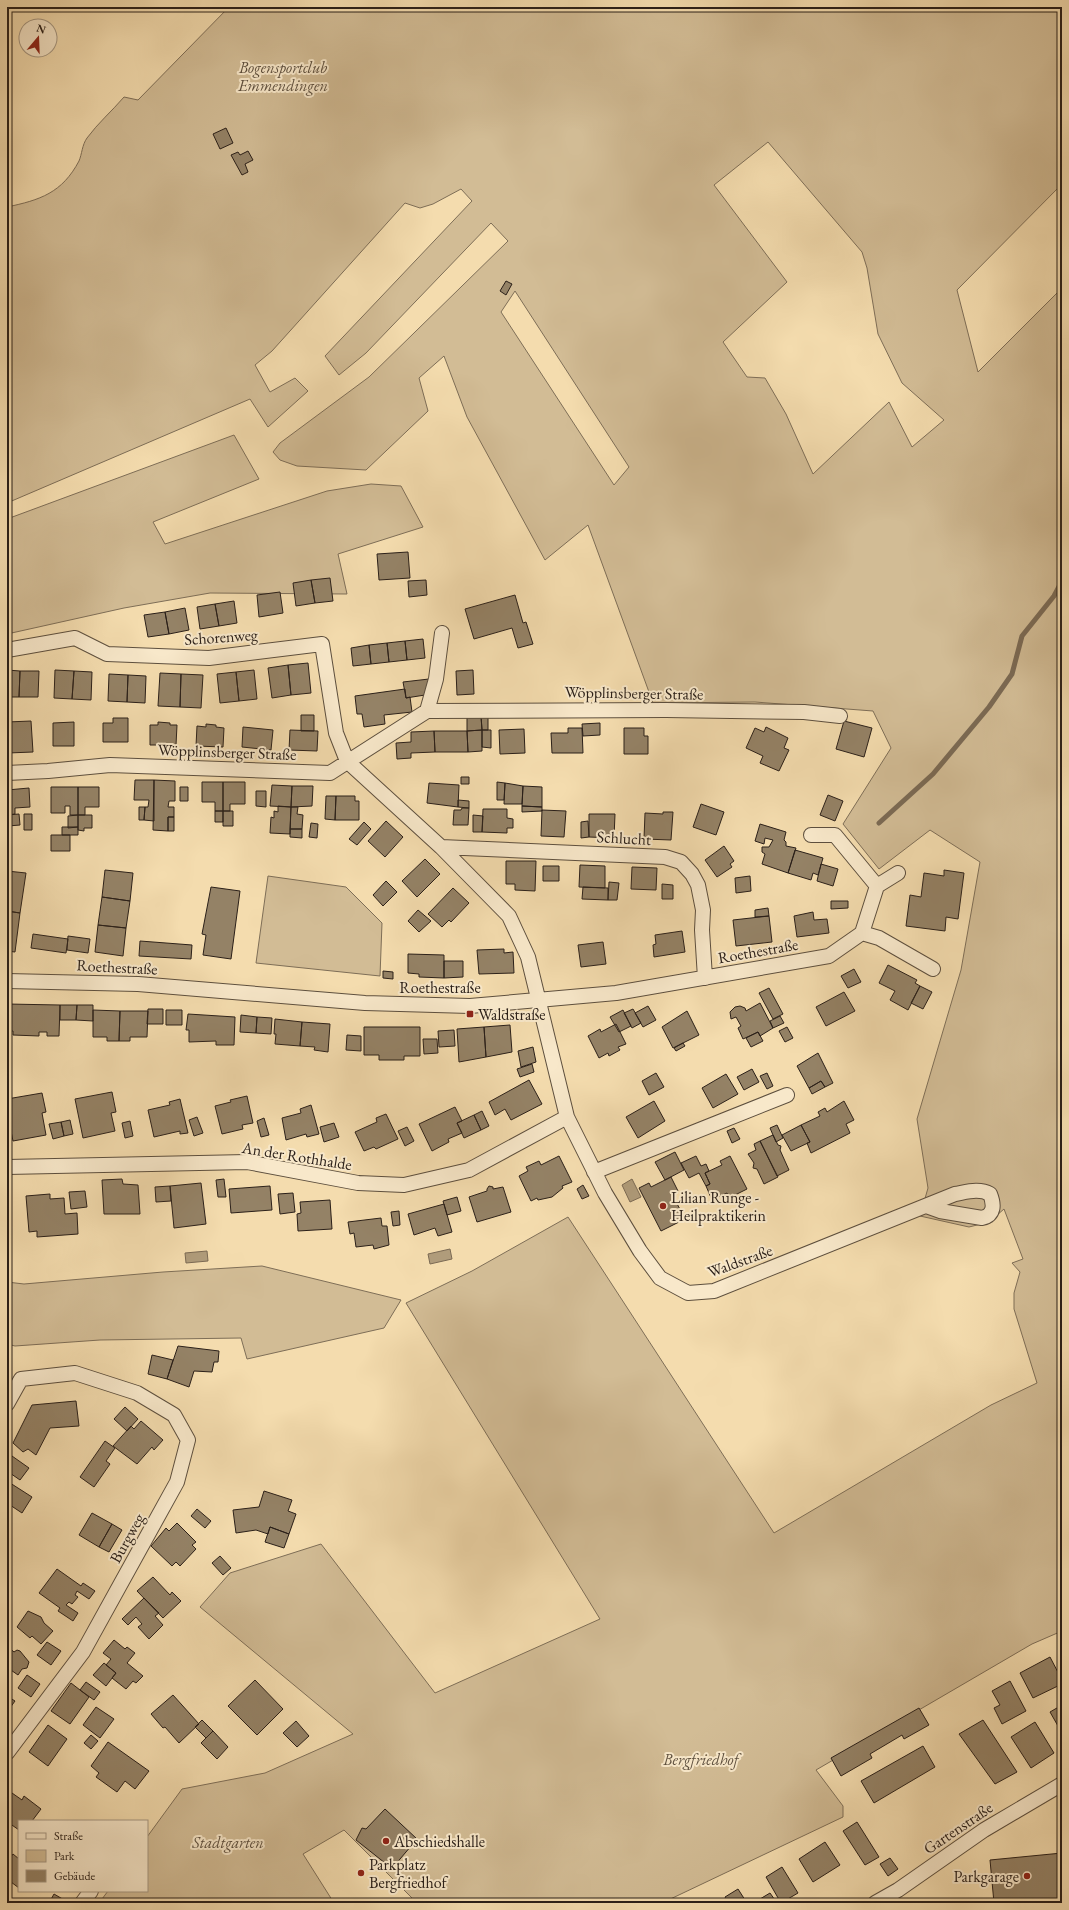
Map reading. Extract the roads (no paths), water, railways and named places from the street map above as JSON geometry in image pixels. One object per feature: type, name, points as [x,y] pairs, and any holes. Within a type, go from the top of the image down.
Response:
[{"type":"street","points":[[427,711],[436,679],[442,633]]},
{"type":"street","name":"Schorenweg","points":[[7,650],[75,638],[107,654],[208,658],[322,644],[336,733],[347,761]]},
{"type":"street","name":"Wöpplinsberger Straße","points":[[7,773],[110,765],[330,773],[427,711],[658,710],[804,712],[840,716]]},
{"type":"street","name":"Waldstraße","points":[[347,761],[441,847],[509,916],[528,957],[567,1116],[594,1172],[640,1251],[660,1278],[688,1292],[714,1291],[926,1206]]},
{"type":"street","points":[[811,834],[835,835],[877,886]]},
{"type":"street","name":"Schlucht","points":[[441,847],[665,857],[681,862],[692,874],[698,885],[703,910],[702,930],[705,978]]},
{"type":"street","points":[[898,874],[877,886],[862,933],[879,938],[933,969]]},
{"type":"street","name":"Roethestraße","points":[[7,981],[138,984],[366,1003],[470,1006],[616,993],[829,956],[862,933]]},
{"type":"street","points":[[594,1172],[787,1095]]},
{"type":"street","name":"An der Rothhalde","points":[[7,1167],[248,1162],[358,1183],[404,1185],[469,1170],[567,1116]]},
{"type":"street","name":"Burgweg","points":[[7,1404],[21,1379],[75,1373],[81,1368],[137,1393],[174,1415],[188,1440],[177,1482],[83,1652],[7,1753]]},
{"type":"street","name":"Gartenstraße","points":[[875,1903],[898,1890],[984,1830],[1062,1784]]},
{"type":"street","points":[[82,1903],[90,1892]]},
{"type":"waterway","points":[[879,823],[933,774],[989,707],[1012,674],[1022,636],[1054,596],[1062,581]]},
{"type":"place","name":"Waldstraße","points":[[470,1014]]},
{"type":"place","name":"Lilian Runge - Heilpraktikerin","points":[[663,1206]]},
{"type":"place","name":"Abschiedshalle","points":[[386,1841]]},
{"type":"place","name":"Parkplatz Bergfriedhof","points":[[361,1873]]},
{"type":"place","name":"Parkgarage","points":[[1027,1876]]},
{"type":"park label","name":"Bogensportclub Emmendingen","points":[[283,76]]},
{"type":"park label","name":"Bergfriedhof","points":[[701,1759]]},
{"type":"park label","name":"Stadtgarten","points":[[228,1842]]}]
